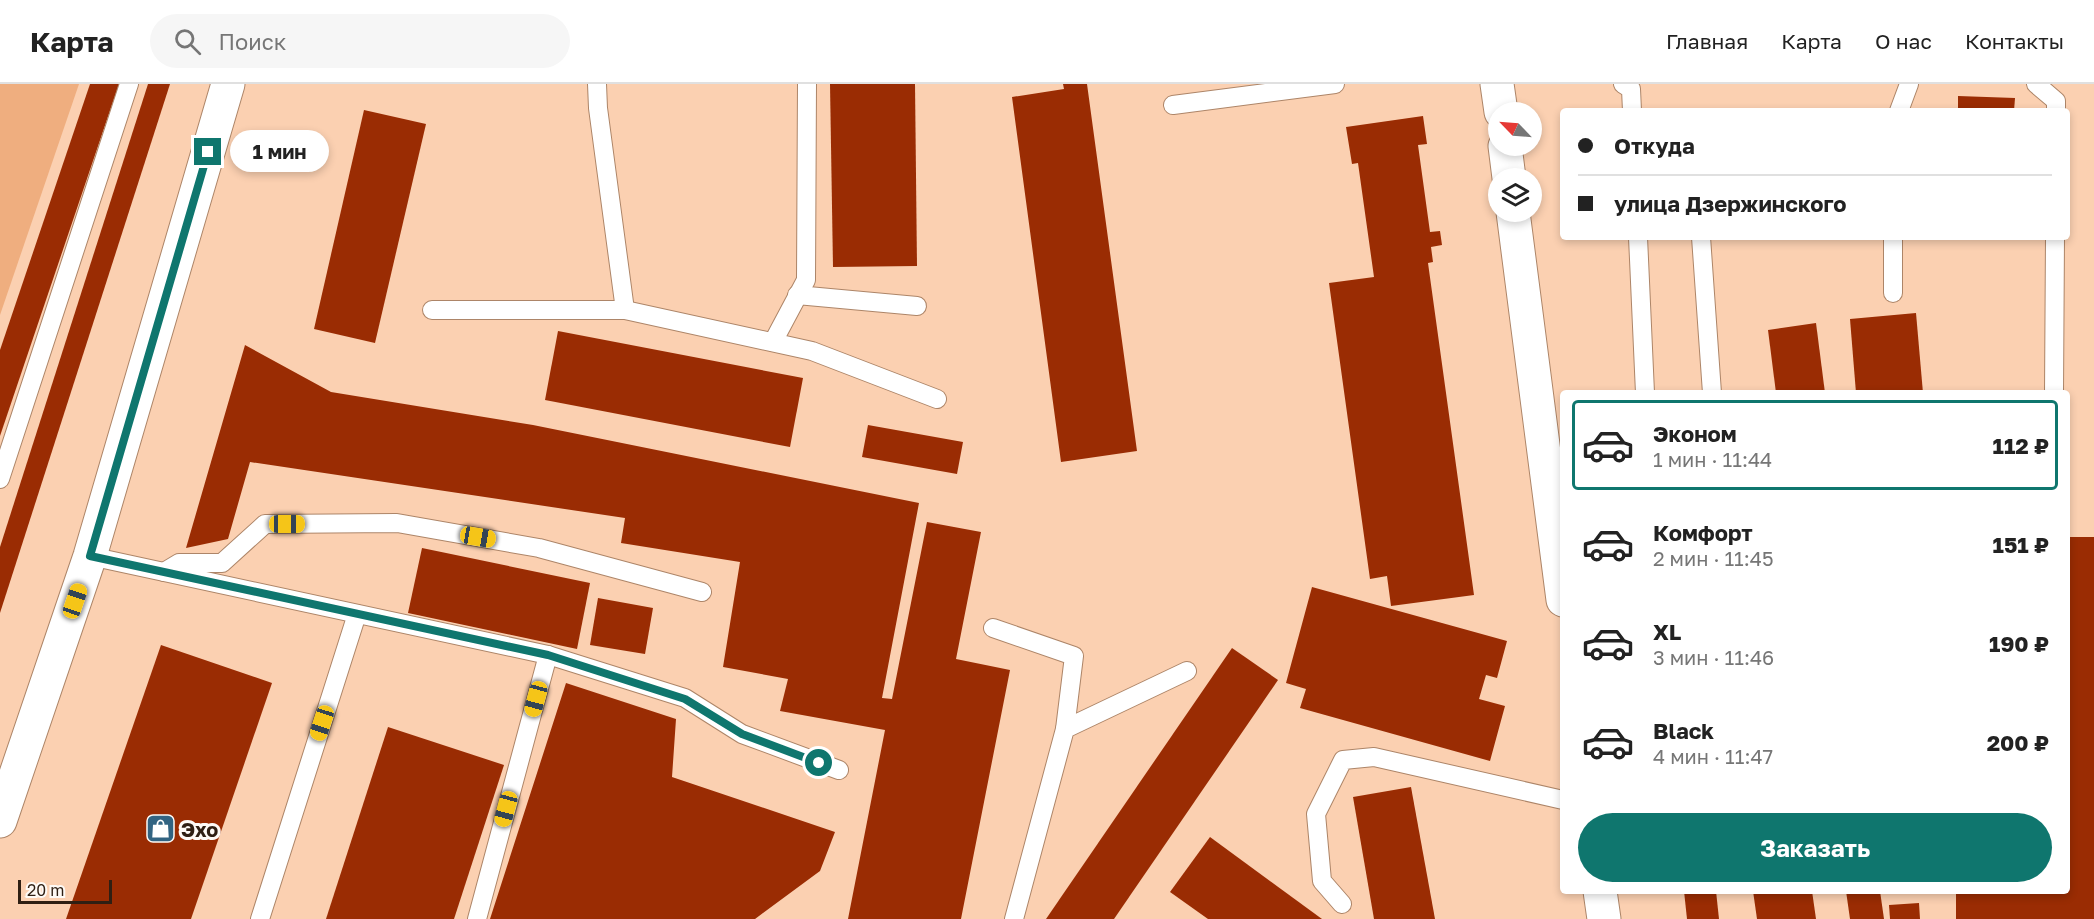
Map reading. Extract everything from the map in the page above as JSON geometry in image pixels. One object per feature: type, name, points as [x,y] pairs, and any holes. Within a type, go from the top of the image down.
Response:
[{"type":"street","points":[[0,821],[90,556],[228,84]]},
{"type":"street","points":[[1497,84],[1500,102]]},
{"type":"street","points":[[1515,222],[1560,576]]},
{"type":"street","points":[[1600,894],[1604,919]]},
{"type":"lane","points":[[0,479],[129,84]]},
{"type":"lane","points":[[597,84],[598,108],[625,310]]},
{"type":"lane","points":[[773,342],[806,280],[807,84]]},
{"type":"lane","points":[[1173,105],[1335,84]]},
{"type":"lane","points":[[1623,84],[1631,89],[1632,108]]},
{"type":"lane","points":[[1900,108],[1909,84]]},
{"type":"lane","points":[[2036,84],[2056,101],[2056,108]]},
{"type":"lane","points":[[1638,240],[1645,390]]},
{"type":"lane","points":[[1701,240],[1712,390]]},
{"type":"lane","points":[[1893,240],[1893,293]]},
{"type":"lane","points":[[2055,240],[2055,390]]},
{"type":"lane","points":[[797,295],[917,306]]},
{"type":"lane","points":[[432,310],[625,310],[812,351],[937,399]]},
{"type":"lane","points":[[164,572],[179,563],[222,563],[265,524],[397,523],[539,548],[702,592]]},
{"type":"lane","points":[[90,556],[548,655],[685,699],[742,734],[838,770]]},
{"type":"lane","points":[[260,919],[357,614]]},
{"type":"lane","points":[[993,628],[1074,656],[1065,729],[1014,919]]},
{"type":"lane","points":[[477,919],[548,655]]},
{"type":"lane","points":[[1065,729],[1187,671]]},
{"type":"lane","points":[[1342,904],[1322,881],[1316,814],[1343,760],[1374,757],[1560,799]]},
{"type":"shaded area","points":[[0,84],[79,84],[0,315]]},
{"type":"building","points":[[90,84],[119,84],[0,436],[0,350]]},
{"type":"building","points":[[148,84],[170,84],[0,613],[0,547]]},
{"type":"building","points":[[830,84],[915,84],[917,266],[833,267]]},
{"type":"building","points":[[1063,84],[1087,84],[1137,451],[1061,462],[1012,97],[1064,89]]},
{"type":"building","points":[[1958,96],[2015,98],[2014,108],[1958,108]]},
{"type":"building","points":[[364,110],[426,124],[375,343],[314,329]]},
{"type":"building","points":[[1423,116],[1427,144],[1418,145],[1430,232],[1440,231],[1442,245],[1431,247],[1433,262],[1428,263],[1474,595],[1391,606],[1387,576],[1370,579],[1329,283],[1374,277],[1358,163],[1352,164],[1346,127]]},
{"type":"building","points":[[1916,313],[1923,390],[1856,390],[1850,319]]},
{"type":"building","points":[[1816,323],[1825,390],[1776,390],[1768,330]]},
{"type":"building","points":[[558,331],[803,378],[790,447],[545,400]]},
{"type":"building","points":[[245,345],[331,392],[533,425],[919,503],[882,698],[892,699],[927,522],[981,532],[956,659],[1010,670],[961,919],[848,919],[885,730],[780,711],[788,679],[723,667],[740,562],[621,543],[625,518],[250,462],[228,539],[186,548]]},
{"type":"building","points":[[868,425],[963,442],[957,474],[862,457]]},
{"type":"building","points":[[2070,537],[2094,537],[2094,919],[1956,919],[1956,894],[2070,894]]},
{"type":"building","points":[[422,548],[590,583],[577,649],[408,613]]},
{"type":"building","points":[[1312,587],[1507,641],[1497,678],[1486,675],[1479,699],[1505,706],[1490,761],[1300,708],[1306,689],[1286,683]]},
{"type":"building","points":[[598,598],[653,608],[645,654],[590,645]]},
{"type":"building","points":[[161,645],[272,683],[191,919],[66,919]]},
{"type":"building","points":[[1232,648],[1278,680],[1114,919],[1046,919]]},
{"type":"building","points":[[566,683],[676,719],[672,777],[835,832],[820,871],[755,919],[490,919]]},
{"type":"building","points":[[388,727],[504,765],[454,919],[326,919]]},
{"type":"building","points":[[1411,787],[1435,919],[1374,919],[1353,797]]},
{"type":"building","points":[[1210,837],[1322,919],[1208,919],[1170,892]]},
{"type":"building","points":[[1684,894],[1716,894],[1719,919],[1687,919]]},
{"type":"building","points":[[1753,894],[1812,894],[1816,919],[1757,919]]},
{"type":"building","points":[[1846,894],[1880,894],[1884,919],[1850,919]]},
{"type":"building","points":[[1919,903],[1920,919],[1890,919],[1889,905]]},
{"type":"place","name":"Эхо","points":[[160,829]]},
{"type":"route","points":[[208,152],[90,556],[548,655],[685,699],[742,734],[819,763]]}]
